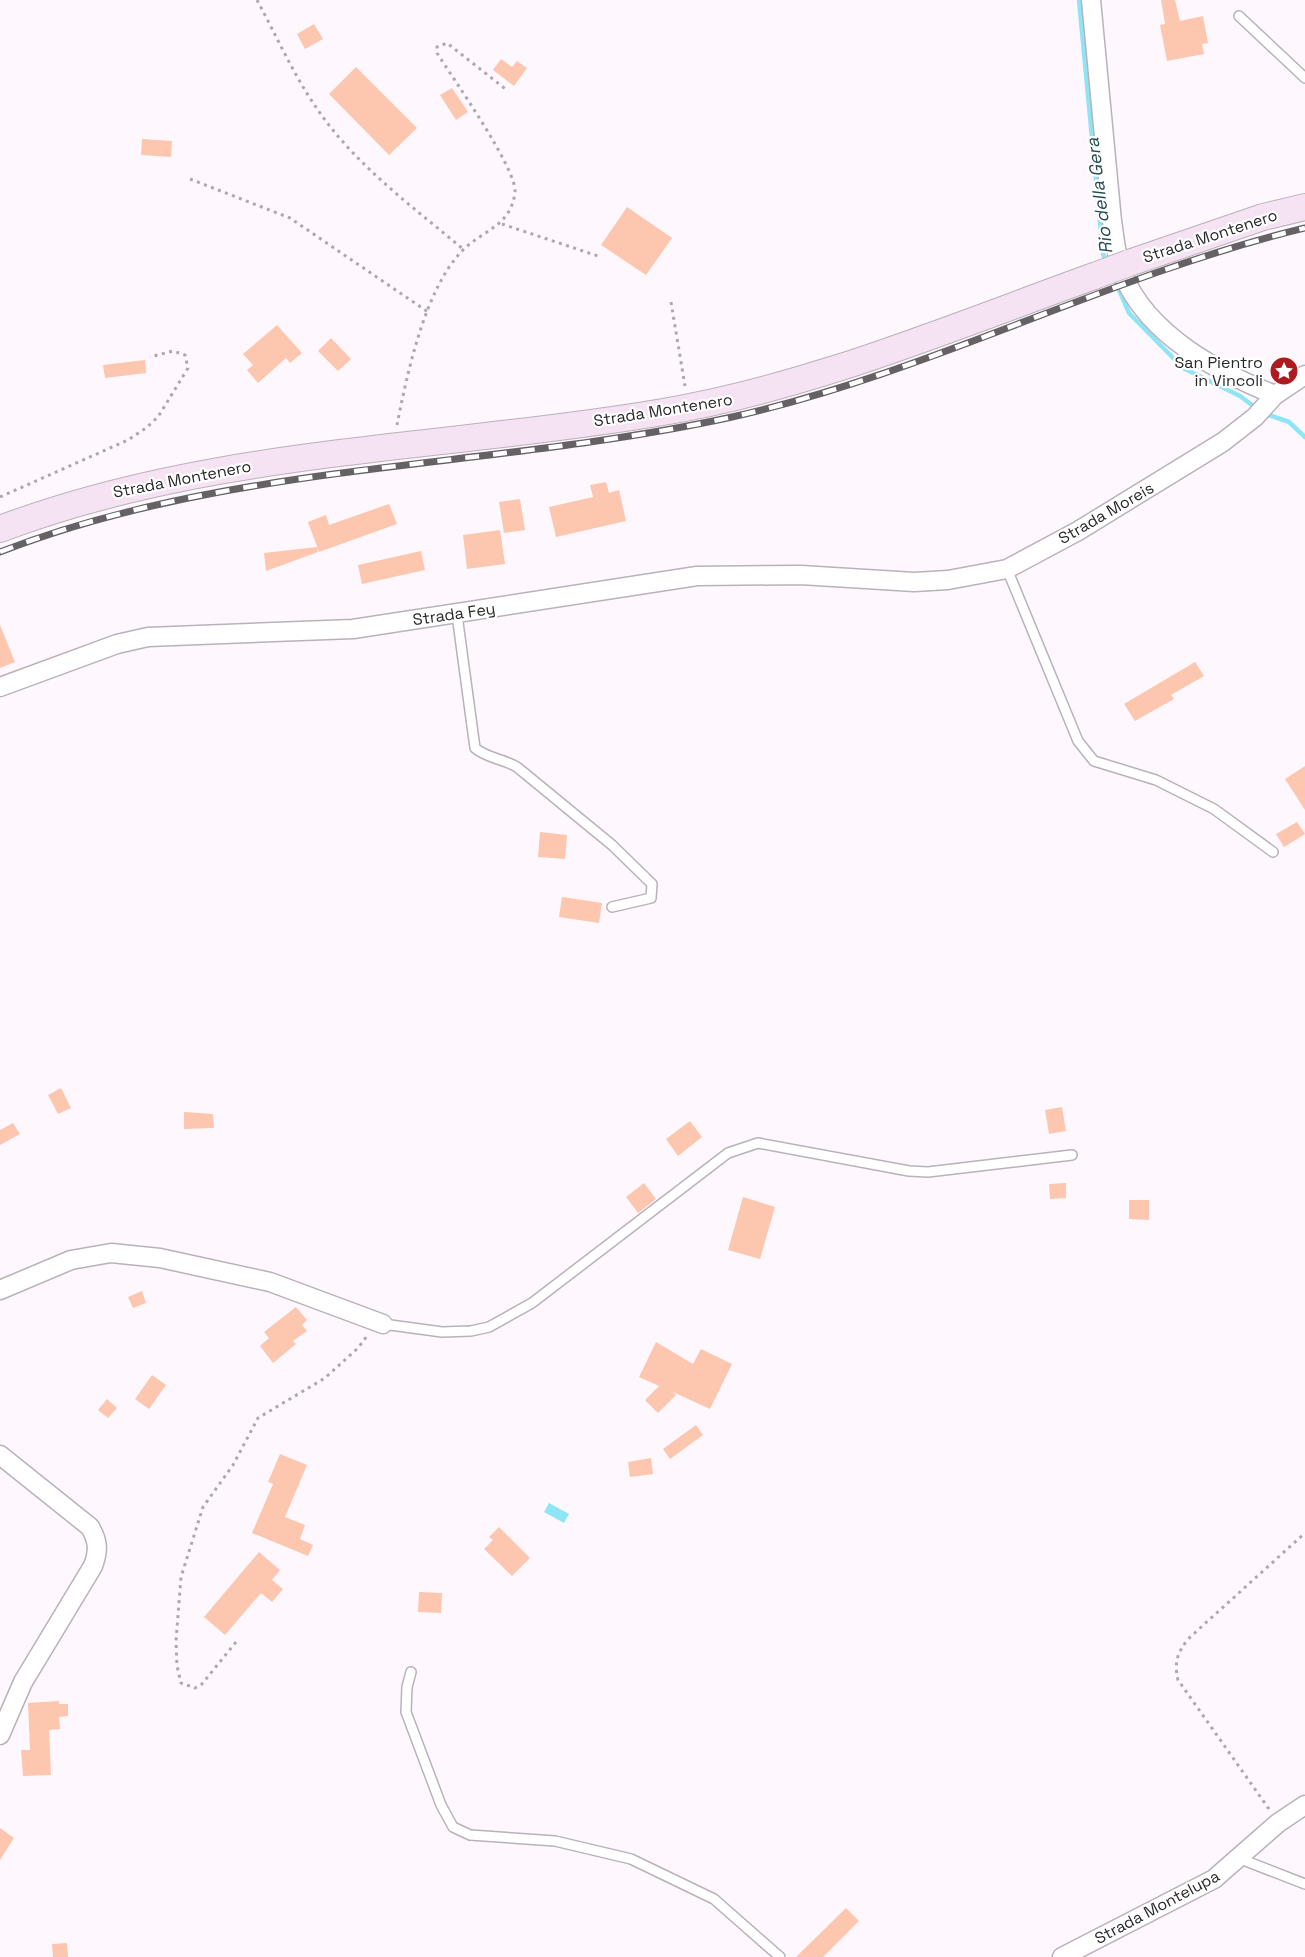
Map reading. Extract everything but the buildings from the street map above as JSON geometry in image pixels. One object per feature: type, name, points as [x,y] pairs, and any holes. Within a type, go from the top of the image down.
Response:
[{"type":"main road","name":"Strada Montenero","points":[[0,529],[82,500],[169,478],[249,465],[688,407],[763,392],[852,366],[1129,263],[1263,217],[1305,207]]},
{"type":"street","points":[[1091,0],[1113,230],[1117,257],[1124,277],[1151,316],[1195,354],[1235,379],[1265,406]]},
{"type":"street","name":"Strada Moreis","points":[[914,582],[948,580],[1007,569],[1143,492],[1223,442],[1305,375]]},
{"type":"street","name":"Strada Fey","points":[[0,687],[117,644],[148,637],[353,629],[457,615],[697,576],[801,575],[914,582]]},
{"type":"street","points":[[0,1290],[71,1260],[111,1253],[160,1258],[270,1282],[380,1323]]},
{"type":"street","points":[[0,1455],[90,1527],[96,1539],[98,1552],[93,1566],[22,1682],[0,1735]]},
{"type":"street","name":"Strada Montelupa","points":[[1062,1957],[1214,1879],[1278,1823],[1305,1805]]},
{"type":"lane","points":[[1239,16],[1305,78]]},
{"type":"lane","points":[[1007,569],[1078,741],[1094,761],[1156,780],[1214,809],[1273,852]]},
{"type":"lane","points":[[457,615],[475,748],[482,753],[504,759],[517,767],[612,845],[652,884],[651,898],[612,907]]},
{"type":"lane","points":[[380,1323],[442,1332],[471,1331],[489,1327],[532,1303],[728,1153],[748,1144],[758,1143],[909,1171],[928,1172],[1072,1155]]},
{"type":"lane","points":[[411,1672],[407,1687],[406,1712],[441,1805],[453,1827],[470,1835],[555,1841],[631,1858],[714,1899],[780,1957]]},
{"type":"lane","points":[[1238,1858],[1305,1884]]},
{"type":"path","points":[[256,0],[319,112],[339,137],[376,176],[463,249]]},
{"type":"path","points":[[393,447],[412,352],[447,269],[463,249],[502,224],[512,204],[514,184],[499,152],[437,53],[437,47],[447,43],[508,91]]},
{"type":"path","points":[[190,179],[290,218],[428,312]]},
{"type":"path","points":[[502,224],[598,256]]},
{"type":"path","points":[[671,302],[688,407]]},
{"type":"path","points":[[0,497],[128,440],[158,417],[188,368],[188,362],[185,356],[173,351],[150,357]]},
{"type":"path","points":[[236,1642],[202,1684],[195,1688],[187,1687],[182,1683],[177,1666],[176,1641],[182,1577],[203,1507],[233,1465],[258,1418],[325,1378],[358,1348],[380,1323]]},
{"type":"path","points":[[1278,1823],[1188,1697],[1178,1680],[1175,1667],[1177,1654],[1188,1639],[1305,1533]]},
{"type":"water","points":[[549,1503],[569,1514],[564,1523],[544,1512]]},
{"type":"waterway","name":"Rio della Gera","points":[[1079,0],[1103,254],[1106,262]]},
{"type":"waterway","name":"Rio della Gera","points":[[1114,278],[1129,313],[1183,368],[1240,396],[1256,408]]},
{"type":"waterway","name":"Rio della Gera","points":[[1263,413],[1289,422],[1305,437]]},
{"type":"railway","points":[[0,552],[89,522],[179,500],[270,483],[548,448],[732,417],[877,376],[1160,271],[1305,228]]},
{"type":"place","name":"San Pientro in Vincoli","points":[[1284,371]]}]
